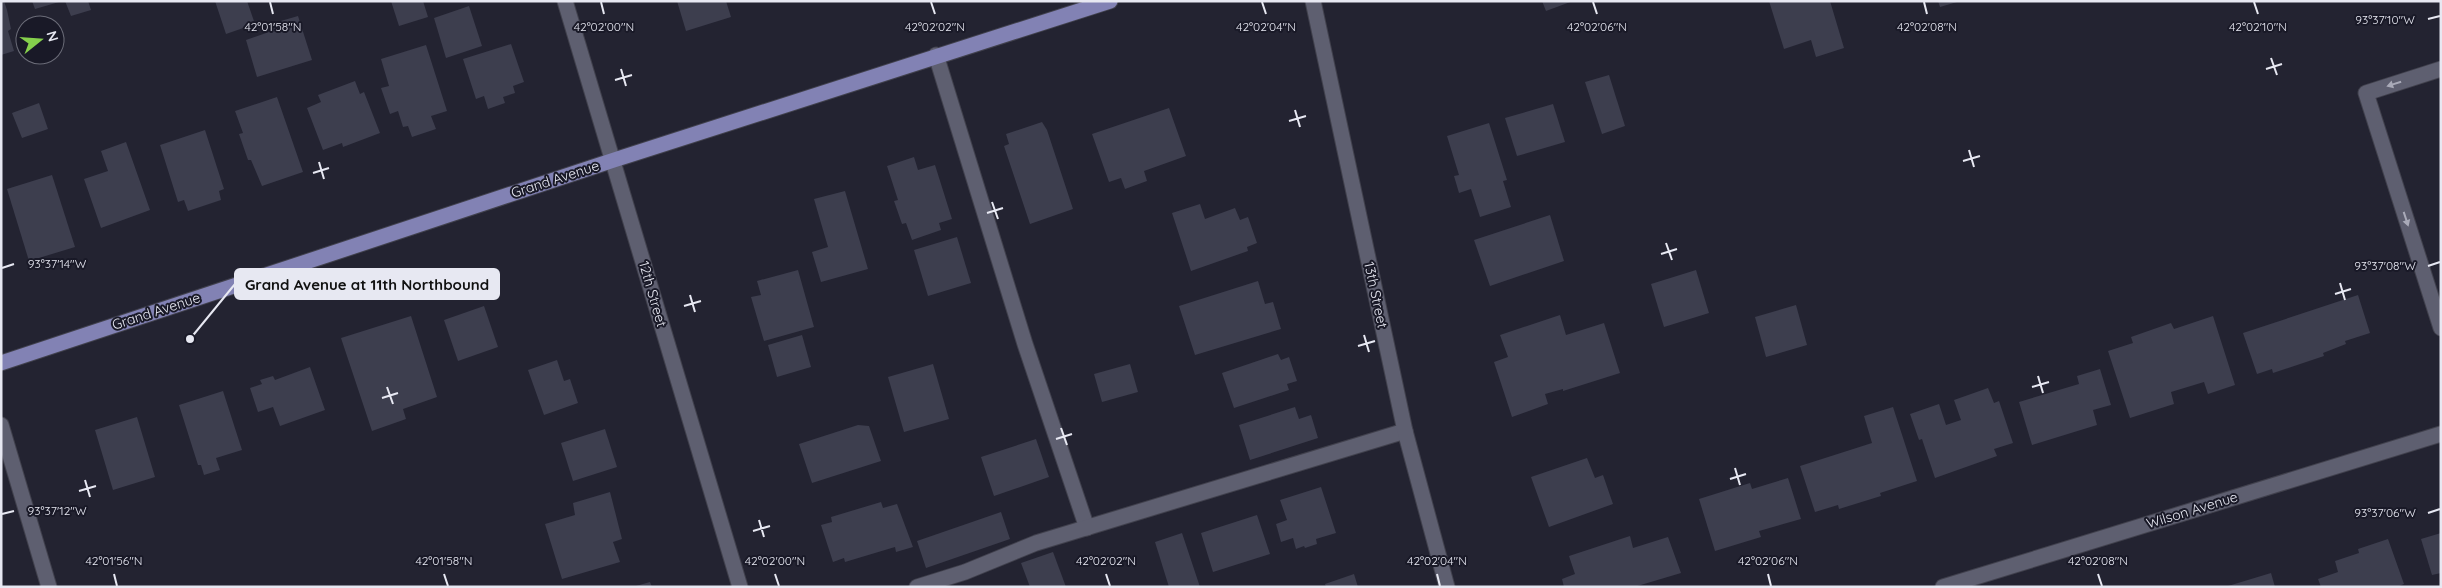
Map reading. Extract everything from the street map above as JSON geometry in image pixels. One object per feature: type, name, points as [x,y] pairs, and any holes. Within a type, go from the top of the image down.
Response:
[{"type":"main road","name":"Grand Avenue","points":[[1,363],[614,160],[936,55],[1110,1]]},
{"type":"street","name":"12th Street","points":[[565,1],[740,587]]},
{"type":"street","name":"13th Street","points":[[1313,1],[1405,431],[1447,587]]},
{"type":"street","points":[[936,55],[1025,344],[1087,528]]},
{"type":"street","points":[[2441,69],[2366,93],[2441,328]]},
{"type":"street","points":[[1,425],[49,587]]},
{"type":"street","points":[[917,587],[965,572],[1036,542],[1405,431]]},
{"type":"street","name":"Wilson Avenue","points":[[1942,587],[2441,434]]},
{"type":"building","points":[[1,1],[4,1],[7,10],[11,29],[8,31],[14,51],[1,55]]},
{"type":"building","points":[[32,1],[59,1],[59,2],[35,9]]},
{"type":"building","points":[[65,1],[88,1],[91,10],[71,16]]},
{"type":"building","points":[[215,1],[247,1],[255,24],[226,34]]},
{"type":"building","points":[[391,1],[423,1],[428,17],[399,26]]},
{"type":"building","points":[[677,1],[726,1],[731,17],[686,31]]},
{"type":"building","points":[[1542,1],[1573,1],[1546,11]]},
{"type":"building","points":[[1769,1],[1830,1],[1844,48],[1816,57],[1811,40],[1784,49]]},
{"type":"building","points":[[1938,1],[1957,1],[1957,2],[1940,7]]},
{"type":"building","points":[[469,6],[482,46],[446,58],[434,18]]},
{"type":"building","points":[[298,16],[312,60],[257,77],[246,40],[269,32],[267,25]]},
{"type":"building","points":[[511,44],[524,82],[513,86],[515,93],[503,97],[505,103],[488,109],[484,96],[476,99],[463,59]]},
{"type":"building","points":[[426,45],[447,111],[431,116],[436,129],[412,137],[408,126],[403,127],[398,111],[390,114],[381,88],[389,86],[381,59]]},
{"type":"building","points":[[1609,75],[1625,126],[1602,134],[1585,82]]},
{"type":"building","points":[[355,81],[360,94],[364,92],[380,133],[343,147],[342,143],[323,150],[307,108],[321,102],[318,95]]},
{"type":"building","points":[[277,97],[303,172],[262,186],[251,160],[248,160],[239,134],[243,133],[235,111]]},
{"type":"building","points":[[39,103],[48,129],[22,138],[12,113]]},
{"type":"building","points":[[1553,104],[1565,142],[1517,156],[1505,118]]},
{"type":"building","points":[[1169,108],[1186,156],[1144,171],[1147,181],[1125,189],[1121,178],[1109,182],[1092,134]]},
{"type":"building","points":[[1042,122],[1047,130],[1073,209],[1030,224],[1004,146],[1009,144],[1006,134]]},
{"type":"building","points":[[1489,123],[1507,180],[1503,181],[1511,207],[1480,217],[1471,189],[1459,193],[1454,176],[1459,175],[1447,136]]},
{"type":"building","points":[[205,130],[224,189],[219,191],[221,200],[188,211],[184,200],[178,202],[160,145]]},
{"type":"building","points":[[126,142],[150,210],[101,228],[84,179],[108,171],[101,151]]},
{"type":"building","points":[[914,157],[918,170],[935,165],[952,219],[939,223],[941,230],[912,240],[906,223],[902,224],[894,201],[898,200],[887,166]]},
{"type":"building","points":[[52,175],[75,247],[29,261],[7,189]]},
{"type":"building","points":[[845,191],[868,269],[821,282],[812,252],[828,247],[814,199]]},
{"type":"building","points":[[1200,204],[1205,219],[1235,208],[1240,220],[1248,217],[1257,243],[1247,247],[1248,251],[1191,271],[1172,213]]},
{"type":"building","points":[[1550,215],[1564,261],[1490,286],[1474,240]]},
{"type":"building","points":[[957,237],[971,283],[928,296],[914,250]]},
{"type":"building","points":[[798,270],[814,327],[764,341],[751,297],[761,295],[757,281]]},
{"type":"building","points":[[1696,270],[1709,313],[1664,327],[1651,284]]},
{"type":"building","points":[[1258,281],[1265,304],[1273,302],[1281,329],[1195,355],[1179,306]]},
{"type":"building","points":[[2358,295],[2370,333],[2345,341],[2346,344],[2323,353],[2324,356],[2273,373],[2272,369],[2257,374],[2243,333]]},
{"type":"building","points":[[1796,305],[1807,345],[1766,357],[1755,317]]},
{"type":"building","points":[[484,306],[498,347],[458,361],[444,320]]},
{"type":"building","points":[[1560,315],[1566,335],[1604,323],[1620,373],[1563,391],[1563,389],[1545,394],[1548,404],[1512,417],[1494,362],[1508,357],[1500,335]]},
{"type":"building","points":[[411,316],[437,397],[403,409],[406,419],[372,431],[341,338]]},
{"type":"building","points":[[2213,316],[2235,385],[2208,394],[2204,382],[2171,392],[2174,404],[2130,418],[2108,351],[2133,343],[2131,337],[2171,323],[2174,329]]},
{"type":"building","points":[[802,335],[811,367],[777,377],[768,345]]},
{"type":"building","points":[[1278,354],[1281,360],[1289,357],[1297,381],[1287,384],[1289,390],[1234,408],[1222,373]]},
{"type":"building","points":[[557,360],[564,381],[570,379],[578,403],[544,415],[528,370]]},
{"type":"building","points":[[933,364],[949,419],[904,432],[888,377]]},
{"type":"building","points":[[1130,364],[1138,392],[1102,402],[1094,374]]},
{"type":"building","points":[[310,367],[325,410],[280,426],[273,407],[258,412],[250,388],[262,384],[260,380],[273,376],[275,380]]},
{"type":"building","points":[[2100,369],[2111,405],[2093,410],[2097,425],[2032,445],[2019,402],[2079,384],[2077,376]]},
{"type":"building","points":[[1988,388],[1994,403],[1999,401],[2013,443],[1994,449],[1997,456],[1935,478],[1922,439],[1919,440],[1910,414],[1939,404],[1946,425],[1961,420],[1954,400]]},
{"type":"building","points":[[223,391],[242,450],[216,458],[220,470],[204,475],[201,465],[198,465],[179,405]]},
{"type":"building","points":[[1295,407],[1299,419],[1311,415],[1318,438],[1250,460],[1239,425]]},
{"type":"building","points":[[1893,407],[1917,481],[1880,493],[1881,496],[1839,509],[1838,505],[1815,512],[1800,466],[1872,443],[1864,416]]},
{"type":"building","points":[[137,417],[155,477],[113,490],[95,430]]},
{"type":"building","points":[[858,425],[869,426],[881,461],[812,483],[799,444]]},
{"type":"building","points":[[605,429],[617,467],[573,481],[561,443]]},
{"type":"building","points":[[1036,439],[1049,477],[994,496],[981,457]]},
{"type":"building","points":[[1587,458],[1595,478],[1603,475],[1613,504],[1549,527],[1531,477]]},
{"type":"building","points":[[1788,478],[1801,519],[1759,531],[1761,537],[1715,551],[1699,499],[1750,483],[1752,489]]},
{"type":"building","points":[[1321,487],[1336,533],[1316,539],[1317,544],[1305,548],[1304,546],[1296,549],[1293,538],[1281,542],[1276,524],[1287,520],[1280,500]]},
{"type":"building","points":[[610,492],[622,539],[613,542],[620,562],[562,579],[545,524],[575,515],[573,503]]},
{"type":"building","points":[[881,502],[883,508],[897,504],[913,547],[896,552],[895,547],[845,562],[844,558],[833,562],[821,525],[832,522],[831,517]]},
{"type":"building","points":[[1001,512],[1010,539],[926,568],[917,541]]},
{"type":"building","points":[[1257,515],[1270,554],[1213,572],[1201,533]]},
{"type":"building","points":[[1182,533],[1200,587],[1169,587],[1155,542]]},
{"type":"building","points":[[2441,533],[2441,573],[2432,575],[2421,539]]},
{"type":"building","points":[[1630,536],[1633,548],[1668,537],[1681,573],[1634,587],[1564,587],[1562,579],[1575,574],[1569,556]]},
{"type":"building","points":[[2388,539],[2404,584],[2397,587],[2321,587],[2318,579],[2338,572],[2335,561],[2359,553],[2358,549]]},
{"type":"building","points":[[1053,552],[1066,587],[1030,587],[1021,563]]},
{"type":"building","points":[[2271,573],[2275,587],[2228,587],[2228,586]]},
{"type":"building","points":[[1354,574],[1358,587],[1326,587],[1325,584]]},
{"type":"building","points":[[650,582],[652,587],[636,587],[636,586]]},
{"type":"place","name":"Grand Avenue at 11th Northbound","points":[[190,339]]}]
